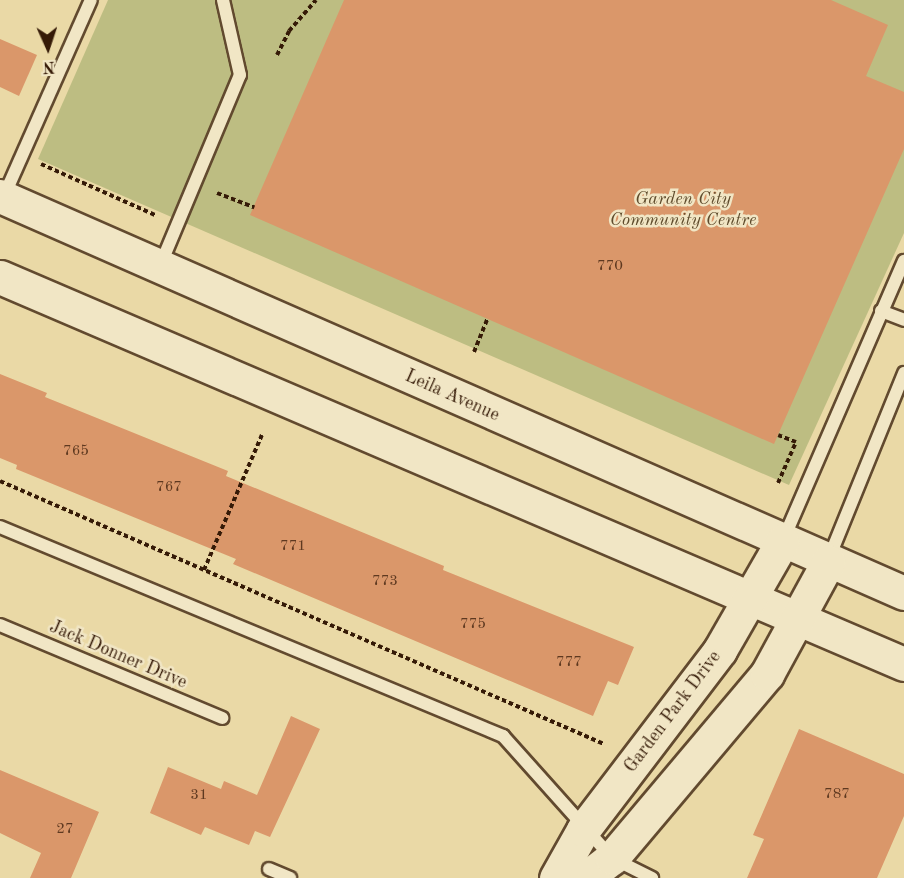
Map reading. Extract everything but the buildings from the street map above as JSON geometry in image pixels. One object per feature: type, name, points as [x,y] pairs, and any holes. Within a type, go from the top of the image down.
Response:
[{"type":"main road","name":"Leila Avenue","points":[[2,197],[782,542],[904,593]]},
{"type":"main road","points":[[0,277],[904,664]]},
{"type":"main road","name":"Garden Park Drive","points":[[556,878],[584,830],[753,598],[782,542]]},
{"type":"main road","points":[[586,878],[612,858],[766,674],[799,620],[828,562]]},
{"type":"lane","points":[[2,197],[90,0]]},
{"type":"lane","points":[[159,267],[240,75],[223,0]]},
{"type":"lane","points":[[782,542],[904,261]]},
{"type":"lane","points":[[881,311],[904,320]]},
{"type":"lane","points":[[828,562],[904,373]]},
{"type":"lane","points":[[0,527],[504,736],[584,830],[612,858],[652,878]]},
{"type":"lane","name":"Jack Donner Drive","points":[[0,625],[222,718]]},
{"type":"lane","points":[[269,869],[290,878]]},
{"type":"path","points":[[277,55],[289,30],[316,0]]},
{"type":"path","points":[[22,156],[177,225]]},
{"type":"path","points":[[217,193],[254,207]]},
{"type":"path","points":[[474,352],[487,319]]},
{"type":"path","points":[[204,570],[262,435]]},
{"type":"path","points":[[778,435],[796,442],[778,483]]},
{"type":"path","points":[[0,481],[604,744]]},
{"type":"green space","name":"Garden City Community Centre","points":[[108,0],[904,0],[904,233],[789,485],[38,159]]}]
